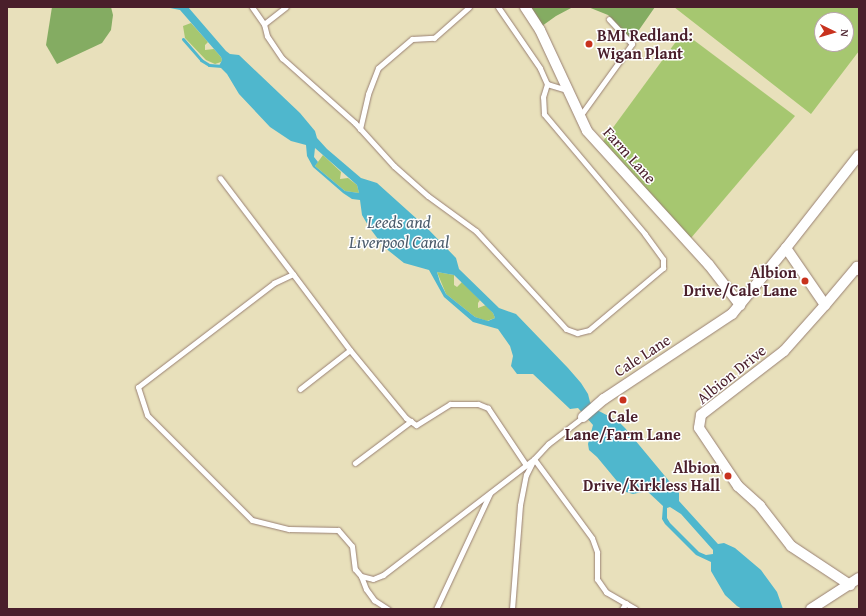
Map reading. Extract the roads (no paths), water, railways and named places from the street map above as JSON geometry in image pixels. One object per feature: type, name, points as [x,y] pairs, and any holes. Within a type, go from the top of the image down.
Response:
[{"type":"street","name":"Farm Lane","points":[[525,7],[540,30],[587,131],[709,265],[740,305]]},
{"type":"street","name":"Cale Lane","points":[[583,417],[602,400],[732,314],[859,155]]},
{"type":"street","points":[[786,248],[825,305]]},
{"type":"street","name":"Albion Drive","points":[[850,585],[791,546],[760,506],[738,486],[699,428],[701,415],[784,351],[858,267]]},
{"type":"street","points":[[811,609],[859,578]]},
{"type":"lane","points":[[252,7],[264,24],[267,36],[282,58],[360,128],[399,171],[428,196],[476,231],[566,329],[577,333],[589,330],[663,268],[663,259],[606,187],[544,114],[542,97],[546,84],[540,68],[498,7]]},
{"type":"lane","points":[[264,24],[286,7]]},
{"type":"lane","points":[[360,128],[368,94],[378,68],[412,38],[434,38],[469,7]]},
{"type":"lane","points":[[580,116],[632,44],[609,19]]},
{"type":"lane","points":[[546,84],[567,90]]},
{"type":"lane","points":[[220,178],[350,350],[411,421],[416,425],[450,404],[478,404],[488,408],[526,465]]},
{"type":"lane","points":[[293,274],[274,283],[138,386],[147,415],[252,520],[289,529],[338,530],[352,546],[355,569],[361,576],[366,589],[374,600],[388,609]]},
{"type":"lane","points":[[300,389],[350,350]]},
{"type":"lane","name":"Cale Lane","points":[[512,609],[520,504],[526,475],[534,459],[548,444],[583,417]]},
{"type":"lane","points":[[356,463],[411,421]]},
{"type":"lane","points":[[361,576],[373,578],[383,575],[534,459],[592,538],[597,552],[597,579],[606,592],[636,609]]},
{"type":"lane","points":[[436,609],[490,492]]},
{"type":"lane","points":[[622,609],[626,603]]},
{"type":"water","name":"Leeds and Liverpool Canal","points":[[165,7],[188,7],[226,51],[230,54],[239,55],[300,113],[315,131],[317,138],[327,149],[361,178],[377,183],[427,228],[456,258],[459,269],[499,308],[516,314],[581,383],[588,394],[590,402],[597,410],[618,421],[625,428],[679,493],[679,501],[718,544],[724,543],[735,548],[761,570],[777,592],[783,609],[742,609],[725,595],[711,571],[711,562],[696,555],[665,524],[662,519],[663,506],[647,491],[633,494],[626,492],[597,457],[589,450],[588,444],[593,425],[578,408],[570,409],[533,374],[517,374],[511,366],[513,356],[510,346],[498,329],[473,322],[444,297],[429,270],[404,263],[384,247],[362,215],[360,200],[352,199],[343,193],[313,167],[307,156],[306,145],[291,141],[270,127],[239,94],[227,74],[219,66],[222,60],[221,57],[180,10]],"holes":[[[315,148],[357,185],[359,193],[345,191],[315,166],[318,162],[314,157]],[[437,272],[454,275],[493,313],[495,318],[488,321],[475,317],[446,294]],[[670,507],[681,514],[713,550],[713,554],[706,555],[699,552],[670,523],[667,518],[667,508]]]},
{"type":"waterway","points":[[183,39],[201,60],[209,65],[222,66]]},
{"type":"place","name":"BMI Redland: Wigan Plant","points":[[589,44]]},
{"type":"place","name":"Albion Drive/Cale Lane","points":[[805,281]]},
{"type":"place","name":"Cale Lane/Farm Lane","points":[[623,400]]},
{"type":"place","name":"Albion Drive/Kirkless Hall","points":[[728,476]]}]
